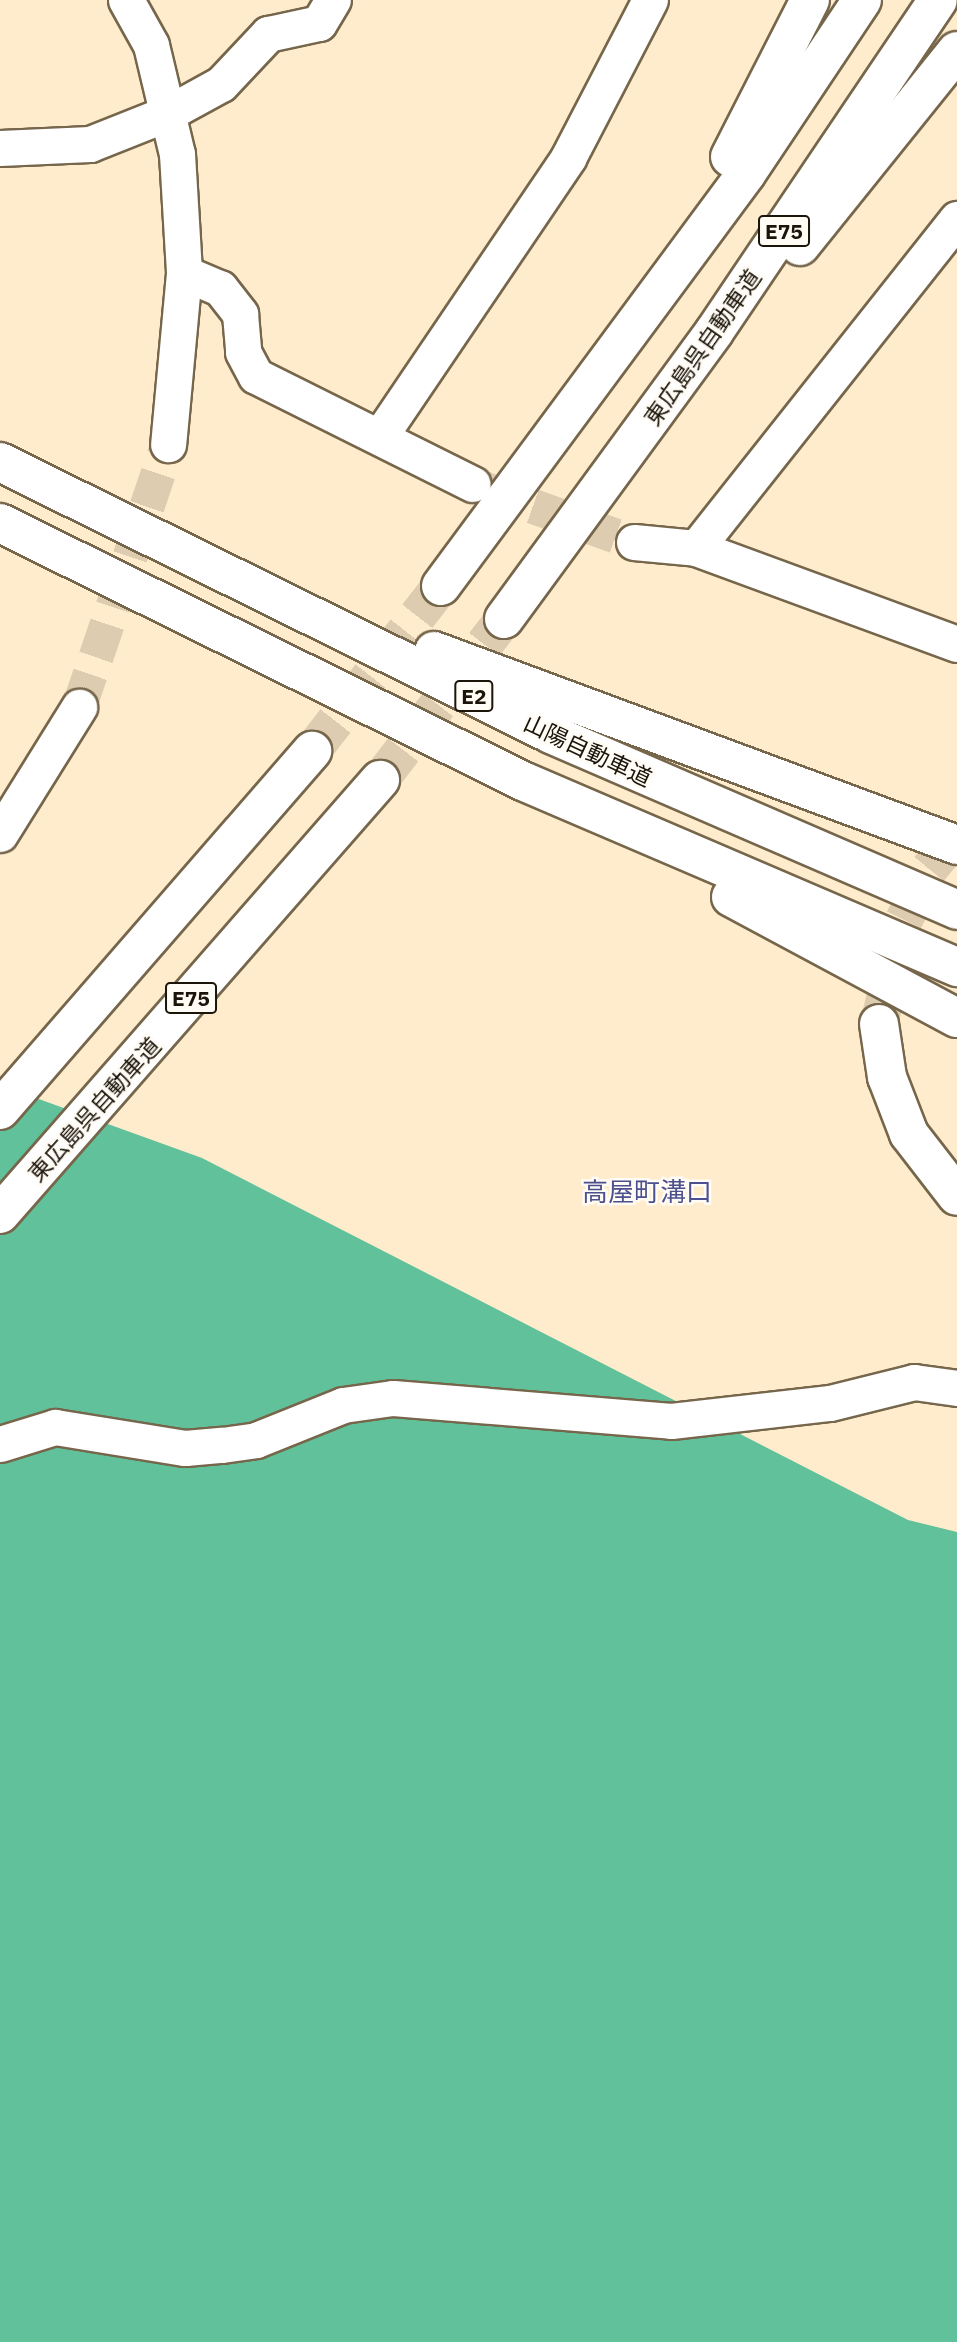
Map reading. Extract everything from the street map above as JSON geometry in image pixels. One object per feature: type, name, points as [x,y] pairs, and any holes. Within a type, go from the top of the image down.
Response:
[{"type":"highway","points":[[564,419],[723,171],[810,0]]},
{"type":"highway","name":"E75","points":[[441,586],[746,174],[862,0]]},
{"type":"highway","name":"東広島呉自動車道","points":[[504,619],[624,458],[938,0]]},
{"type":"highway","points":[[624,458],[957,51]]},
{"type":"highway","name":"山陽自動車道","points":[[0,462],[102,516],[563,739],[957,911]]},
{"type":"highway","points":[[102,516],[564,704],[957,845]]},
{"type":"highway","name":"E2","points":[[0,523],[644,834],[957,967]]},
{"type":"highway","points":[[0,1110],[312,751]]},
{"type":"highway","name":"東広島呉自動車道","points":[[0,1214],[380,780]]},
{"type":"highway","points":[[644,834],[736,901],[957,1018]]},
{"type":"highway","points":[[879,1024],[887,1077],[909,1134],[957,1196]]},
{"type":"street","points":[[126,0],[151,45],[177,154],[184,273],[168,444]]},
{"type":"street","points":[[0,148],[90,144],[168,113],[221,84],[268,34],[319,23],[333,0]]},
{"type":"street","points":[[380,436],[568,158],[650,0]]},
{"type":"street","points":[[696,548],[957,219]]},
{"type":"street","points":[[184,273],[219,288],[240,314],[243,352],[256,376],[473,484]]},
{"type":"street","points":[[634,542],[696,548],[957,644]]},
{"type":"street","points":[[0,834],[79,708]]},
{"type":"street","points":[[0,1444],[55,1427],[186,1448],[222,1445],[256,1440],[343,1405],[393,1398],[671,1421],[830,1403],[914,1382],[957,1388]]},
{"type":"green space","points":[[0,1085],[202,1158],[908,1520],[957,1532],[957,2342],[0,2342]]},
{"type":"tunnel","points":[[79,707],[168,444]]},
{"type":"tunnel","points":[[483,488],[634,542]]},
{"type":"tunnel","points":[[312,751],[441,586]]},
{"type":"tunnel","points":[[380,780],[504,619]]},
{"type":"tunnel","points":[[879,1024],[904,920],[929,869],[957,835]]},
{"type":"district","name":"高屋町溝口","points":[[647,1192]]}]
